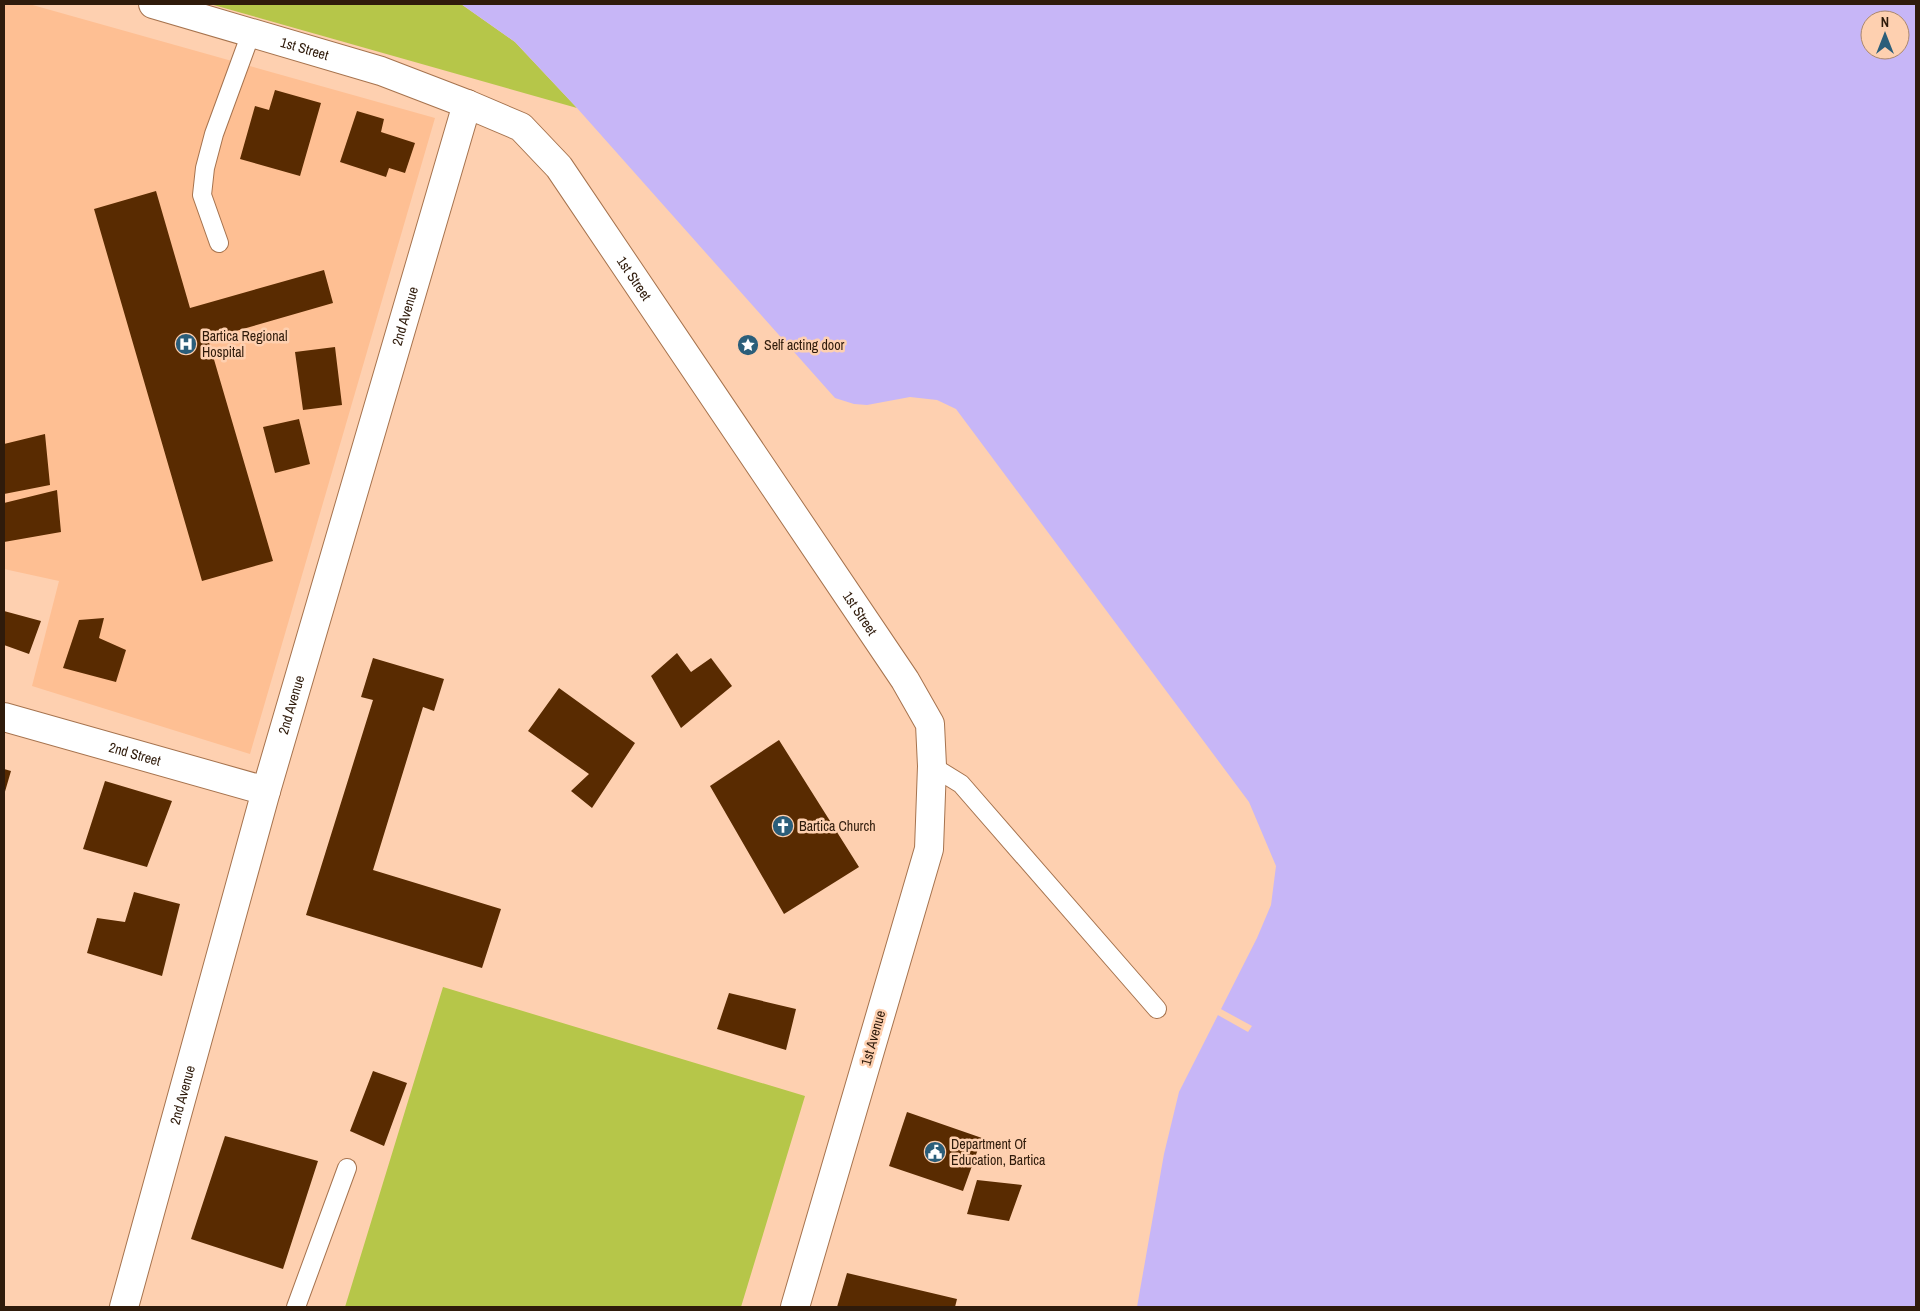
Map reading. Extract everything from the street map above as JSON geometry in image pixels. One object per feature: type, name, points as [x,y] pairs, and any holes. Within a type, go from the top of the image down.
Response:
[{"type":"street","name":"1st Street","points":[[153,4],[381,71],[521,127],[559,167],[905,680],[930,724],[932,766]]},
{"type":"street","name":"2nd Avenue","points":[[124,1307],[266,791],[467,104]]},
{"type":"street","name":"2nd Street","points":[[4,717],[266,791]]},
{"type":"street","name":"1st Avenue","points":[[795,1307],[929,849],[932,766]]},
{"type":"lane","points":[[218,243],[202,194],[205,168],[214,134],[251,33]]},
{"type":"lane","points":[[932,766],[961,784],[1157,1009]]},
{"type":"lane","points":[[296,1307],[347,1168]]},
{"type":"shaded area","name":"Bartica Regional Hospital","points":[[4,4],[29,4],[435,118],[250,754],[32,686],[59,581],[4,569]]},
{"type":"shaded area","points":[[461,4],[1916,4],[1916,1307],[1137,1307],[1164,1154],[1179,1092],[1257,938],[1271,905],[1276,866],[1249,802],[956,409],[937,400],[910,397],[867,405],[854,404],[835,398],[577,108],[515,42]]},
{"type":"green space","points":[[210,4],[461,4],[515,42],[577,108]]},
{"type":"green space","points":[[443,987],[805,1096],[741,1307],[345,1307]]},
{"type":"pier","points":[[1219,1008],[1252,1026],[1248,1032],[1216,1014]]},
{"type":"building","points":[[275,90],[321,103],[300,176],[240,159],[255,106],[269,110]]},
{"type":"building","points":[[357,111],[384,119],[381,132],[415,143],[405,173],[389,168],[386,177],[340,162]]},
{"type":"building","points":[[156,191],[190,308],[324,270],[333,303],[208,339],[273,561],[202,581],[94,209]]},
{"type":"building","points":[[335,347],[342,405],[303,410],[295,352]]},
{"type":"building","points":[[299,419],[310,464],[275,473],[263,427]]},
{"type":"building","points":[[45,434],[50,485],[4,494],[4,444]]},
{"type":"building","points":[[57,490],[61,532],[4,542],[4,503]]},
{"type":"building","points":[[4,611],[41,621],[29,654],[4,645]]},
{"type":"building","points":[[104,618],[99,638],[126,650],[116,682],[63,668],[79,620]]},
{"type":"building","points":[[677,653],[691,672],[711,658],[732,686],[681,728],[651,676]]},
{"type":"building","points":[[373,658],[444,679],[434,711],[423,707],[373,870],[501,909],[482,968],[306,915],[373,700],[361,697]]},
{"type":"building","points":[[559,688],[635,743],[592,808],[571,791],[589,774],[528,731]]},
{"type":"building","name":"Bartica Church","points":[[779,740],[859,867],[784,914],[710,786]]},
{"type":"building","points":[[4,769],[11,771],[4,795]]},
{"type":"building","points":[[105,781],[172,801],[147,867],[83,849]]},
{"type":"building","points":[[134,892],[180,904],[162,976],[87,953],[97,918],[125,922]]},
{"type":"building","points":[[729,993],[796,1009],[786,1050],[717,1029]]},
{"type":"building","points":[[373,1071],[407,1083],[384,1146],[350,1131]]},
{"type":"building","name":"Department Of Education, Bartica","points":[[907,1112],[982,1138],[963,1191],[889,1166]]},
{"type":"building","points":[[225,1136],[318,1161],[283,1269],[191,1239]]},
{"type":"building","points":[[977,1180],[1022,1185],[1009,1221],[967,1214]]},
{"type":"building","points":[[847,1273],[957,1299],[955,1307],[837,1307]]},
{"type":"place","name":"Bartica Regional Hospital","points":[[186,344]]},
{"type":"place","name":"Self acting door","points":[[748,345]]},
{"type":"place","name":"Bartica Church","points":[[783,826]]},
{"type":"place","name":"Department Of Education, Bartica","points":[[935,1152]]}]
